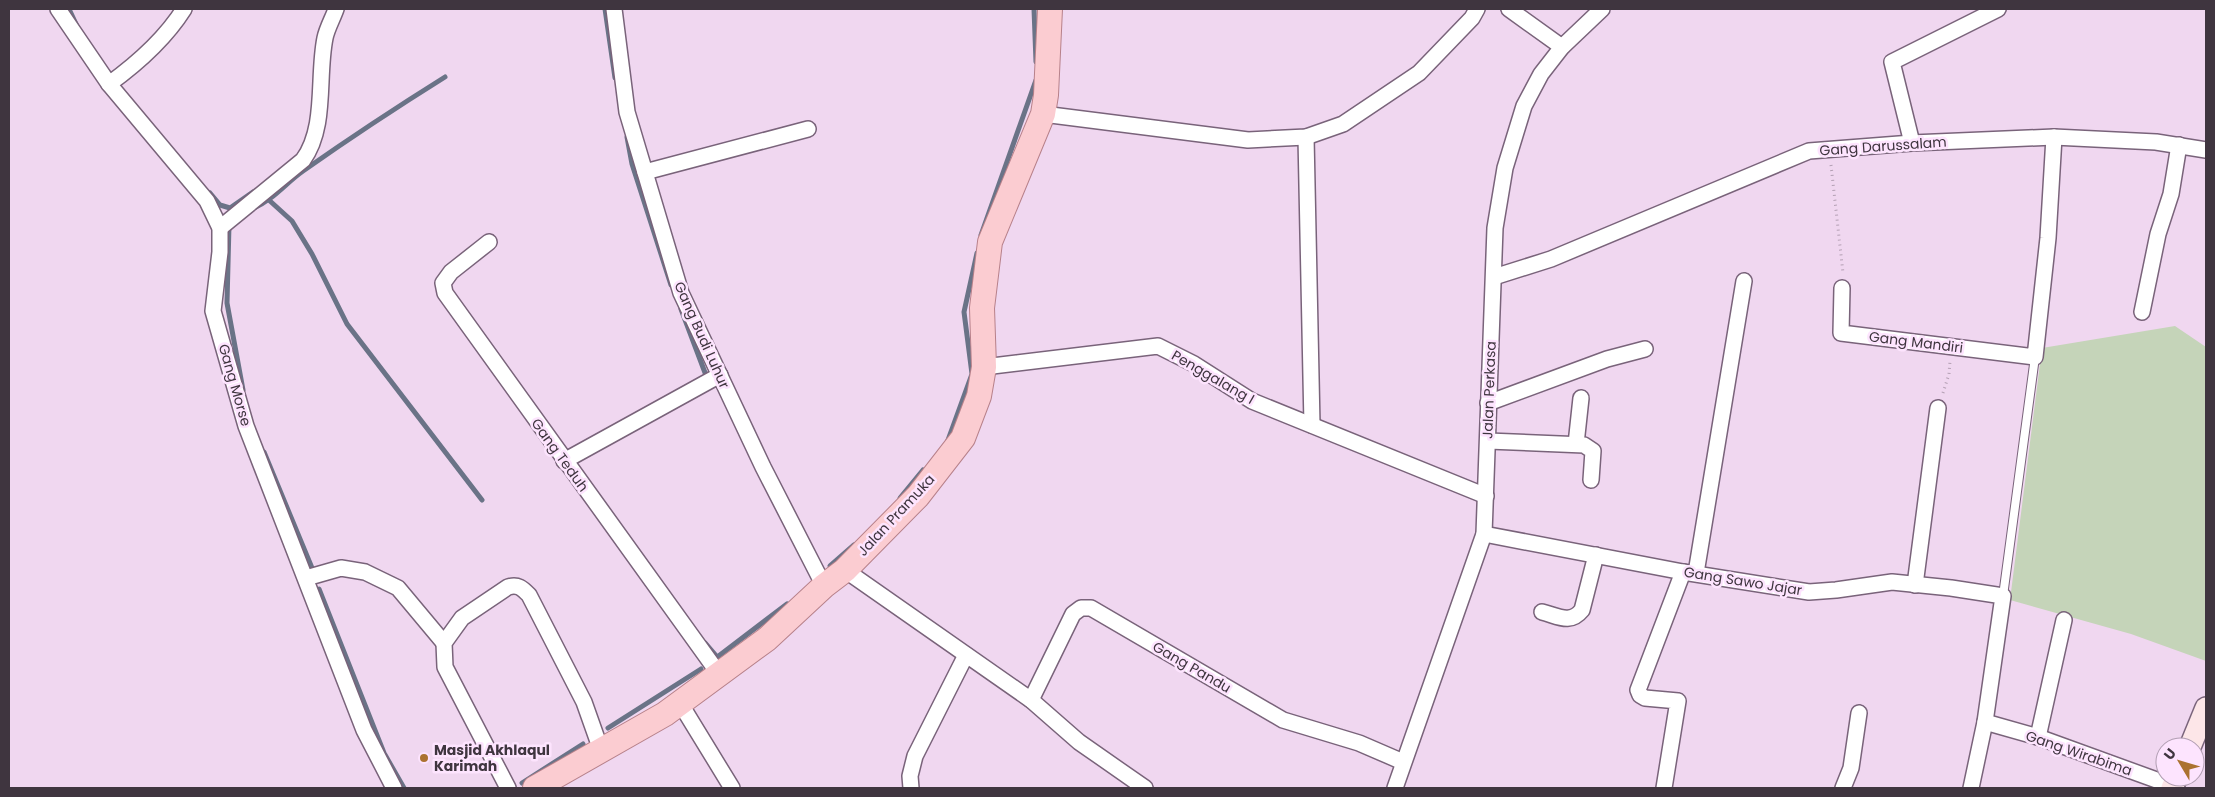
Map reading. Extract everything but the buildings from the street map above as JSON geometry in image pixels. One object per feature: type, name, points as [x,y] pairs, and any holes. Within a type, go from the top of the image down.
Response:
[{"type":"main road","name":"Jalan Pramuka","points":[[535,788],[665,714],[767,639],[824,586],[845,570],[918,496],[963,438],[979,396],[984,367],[982,308],[990,242],[1043,114],[1046,95],[1050,9]]},
{"type":"street","name":"Gang Morse","points":[[58,9],[109,84],[207,201],[220,228],[220,252],[213,311],[246,426],[364,730],[394,788]]},
{"type":"street","points":[[109,84],[138,63],[176,22],[184,9]]},
{"type":"street","points":[[220,228],[304,160],[311,150],[317,125],[326,38],[336,9]]},
{"type":"street","name":"Gang Budi Luhur","points":[[614,9],[627,112],[681,293],[763,467],[824,586]]},
{"type":"street","points":[[1043,114],[1248,140],[1306,137],[1333,130],[1419,73],[1472,18],[1477,9]]},
{"type":"street","points":[[1509,9],[1562,47]]},
{"type":"street","name":"Jalan Perkasa","points":[[1395,788],[1484,534],[1496,228],[1505,168],[1524,106],[1541,74],[1562,47],[1602,9]]},
{"type":"street","points":[[1912,143],[1892,62],[1998,9]]},
{"type":"street","points":[[645,172],[808,129]]},
{"type":"street","points":[[1306,137],[1312,425]]},
{"type":"street","points":[[2035,356],[2048,238],[2054,138]]},
{"type":"street","name":"Gang Darussalam","points":[[1494,277],[1551,259],[1809,151],[1912,143],[2054,138],[2094,138],[2179,145],[2206,150]]},
{"type":"street","points":[[2142,312],[2158,234],[2171,194],[2179,145]]},
{"type":"street","name":"Gang Teduh","points":[[489,242],[451,272],[443,283],[445,293],[718,674]]},
{"type":"street","points":[[1664,788],[1678,701],[1645,698],[1640,695],[1638,690],[1689,572],[1744,281]]},
{"type":"street","name":"Gang Mandiri","points":[[1842,288],[1841,333],[2035,356]]},
{"type":"street","name":"Penggalang I","points":[[984,367],[1158,346],[1194,364],[1252,401],[1486,496]]},
{"type":"street","points":[[1488,403],[1607,359],[1645,349]]},
{"type":"street","points":[[564,461],[720,375]]},
{"type":"street","points":[[1576,444],[1581,398]]},
{"type":"street","points":[[1915,585],[1938,408]]},
{"type":"street","points":[[1488,441],[1584,445],[1593,451],[1591,480]]},
{"type":"street","name":"Gang Sawo Jajar","points":[[1484,534],[1809,592],[1892,582],[2003,596]]},
{"type":"street","points":[[1542,612],[1568,619],[1576,617],[1582,610],[1596,555]]},
{"type":"street","points":[[306,578],[341,568],[365,572],[398,588],[444,643],[445,667],[508,788]]},
{"type":"street","points":[[845,570],[1031,700],[1079,742],[1146,788]]},
{"type":"street","points":[[444,643],[462,618],[508,587],[515,585],[522,588],[529,595],[584,702],[601,750]]},
{"type":"street","points":[[1971,788],[1985,722],[2003,596]]},
{"type":"street","name":"Gang Pandu","points":[[1031,700],[1072,614],[1081,608],[1091,608],[1283,720],[1359,742],[1403,762]]},
{"type":"street","points":[[2038,737],[2064,620]]},
{"type":"street","points":[[911,788],[910,776],[915,756],[966,655]]},
{"type":"street","points":[[680,703],[732,788]]},
{"type":"street","points":[[2194,737],[2206,708]]},
{"type":"street","points":[[1843,788],[1851,768],[1859,714]]},
{"type":"street","name":"Gang Wirabima","points":[[1985,722],[2038,737],[2155,777]]},
{"type":"lane","points":[[2003,596],[2035,356]]},
{"type":"path","points":[[1829,150],[1844,268],[1842,288]]},
{"type":"path","points":[[1938,408],[1949,374],[1952,346]]},
{"type":"green space","points":[[2175,326],[2206,347],[2206,661],[2131,634],[2010,600],[2042,348]]},
{"type":"waterway","points":[[69,9],[76,24]]},
{"type":"waterway","points":[[605,9],[615,78]]},
{"type":"waterway","points":[[1034,9],[1036,62]]},
{"type":"waterway","points":[[254,208],[268,200],[297,176],[338,147],[445,77]]},
{"type":"waterway","points":[[981,235],[1036,80]]},
{"type":"waterway","points":[[627,137],[632,164],[671,285]]},
{"type":"waterway","points":[[210,193],[220,205],[230,208],[253,192]]},
{"type":"waterway","points":[[270,201],[292,221],[312,254],[347,324],[482,500]]},
{"type":"waterway","points":[[229,225],[227,303],[243,390]]},
{"type":"waterway","points":[[948,440],[972,374],[964,312],[977,253]]},
{"type":"waterway","points":[[681,309],[707,378],[705,379]]},
{"type":"waterway","points":[[264,452],[312,568]]},
{"type":"waterway","points":[[900,498],[923,470]]},
{"type":"waterway","points":[[830,566],[854,545]]},
{"type":"waterway","points":[[319,589],[384,753],[404,788]]},
{"type":"waterway","points":[[716,658],[787,604]]},
{"type":"waterway","points":[[705,643],[717,657]]},
{"type":"waterway","points":[[608,728],[701,669]]},
{"type":"waterway","points":[[522,783],[583,744]]},
{"type":"place","name":"Masjid Akhlaqul Karimah","points":[[424,758]]}]
